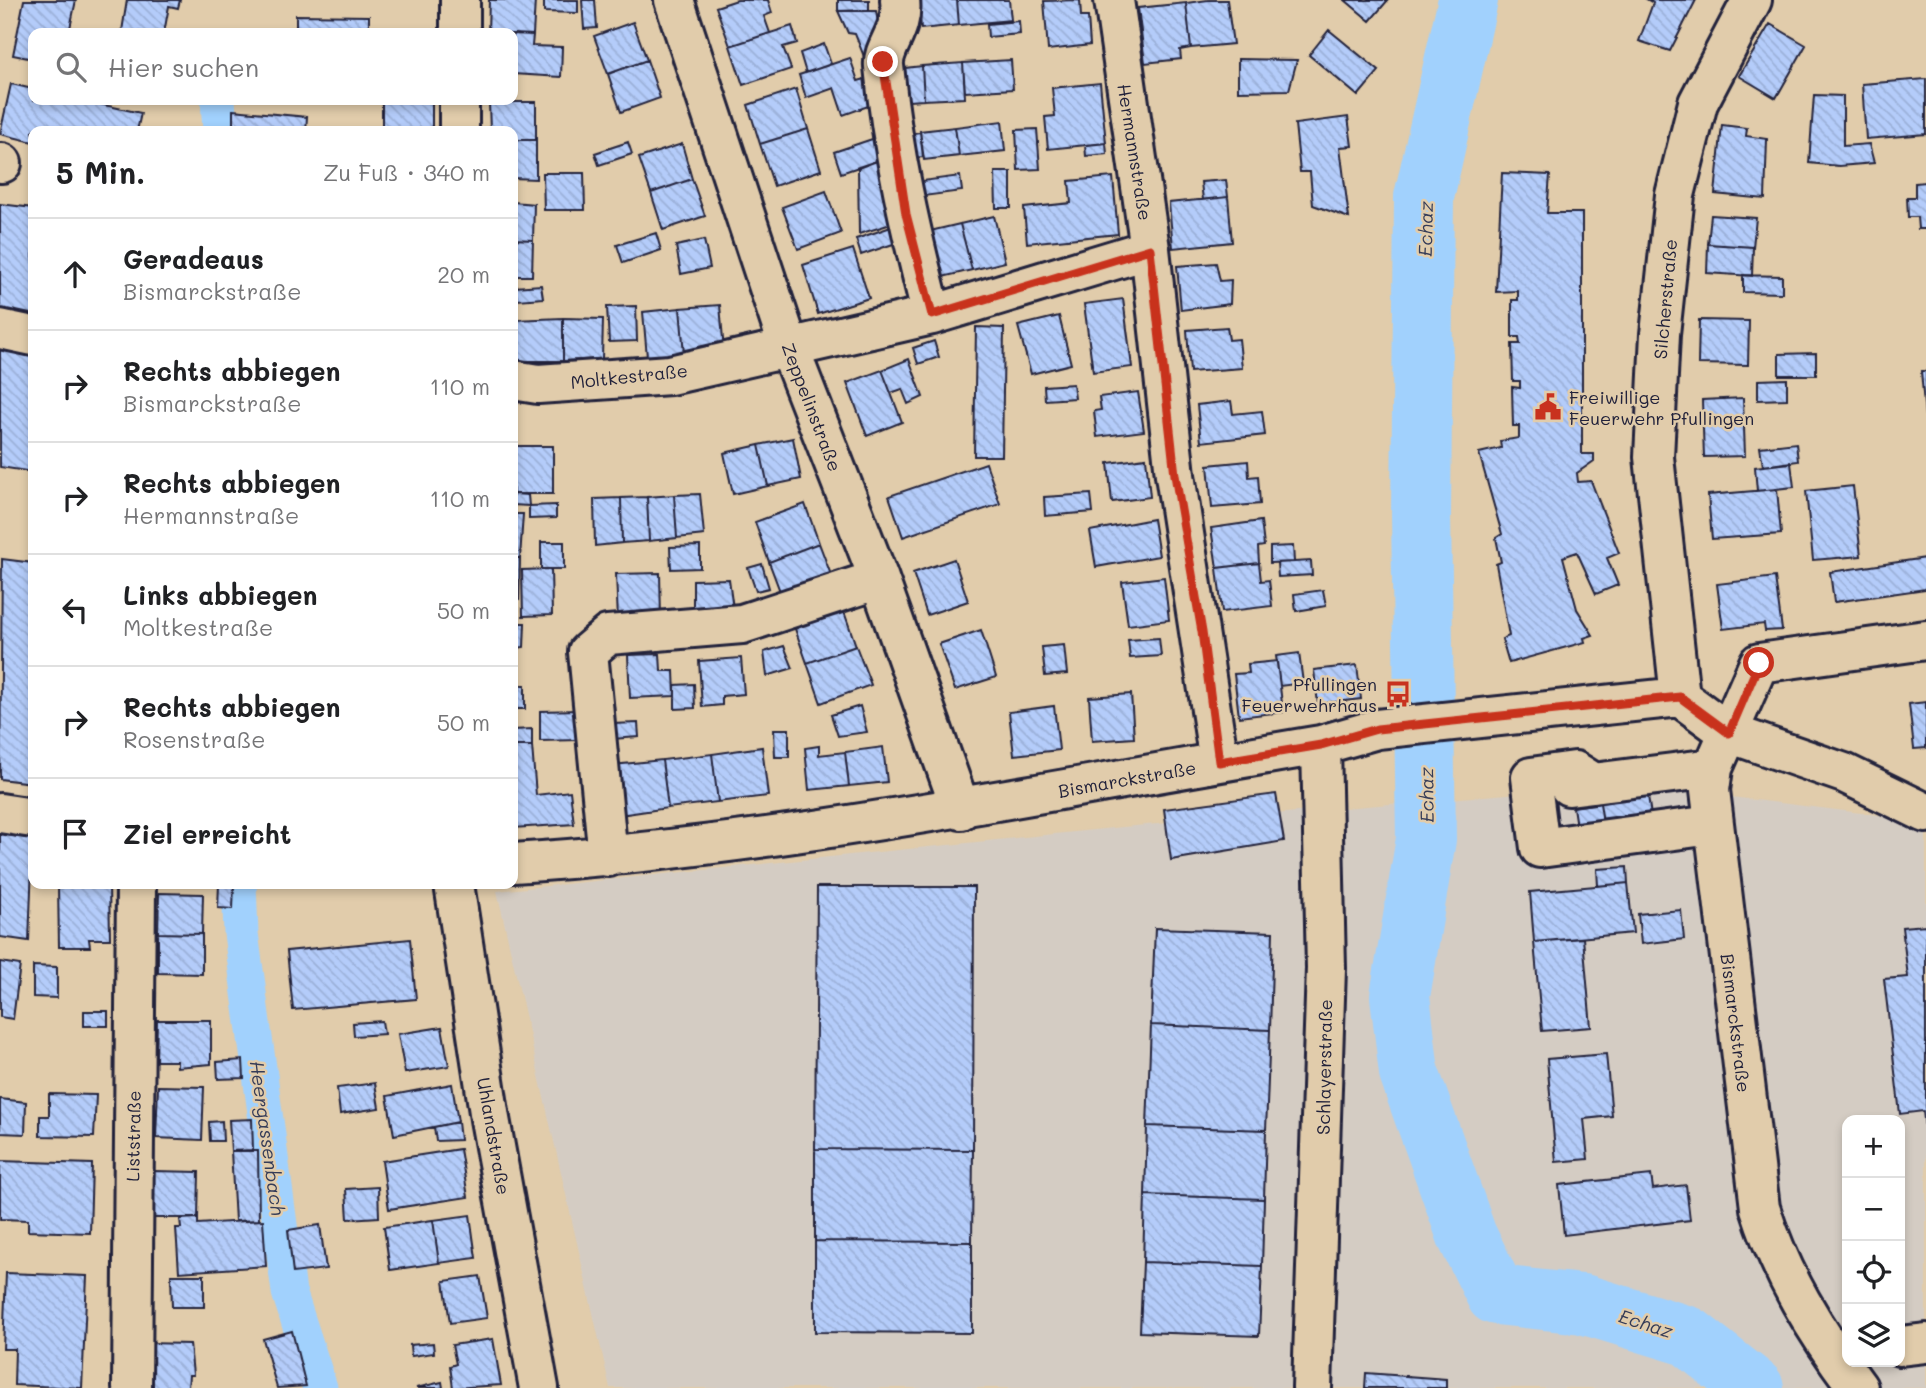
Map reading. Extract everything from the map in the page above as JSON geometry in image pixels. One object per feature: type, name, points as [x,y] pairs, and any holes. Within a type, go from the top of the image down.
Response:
[{"type":"street","points":[[460,0],[460,28]]},
{"type":"street","name":"Zeppelinstraße","points":[[674,0],[789,348],[879,579],[961,810]]},
{"type":"street","points":[[900,0],[902,17],[883,62],[906,214],[932,315]]},
{"type":"street","name":"Hermannstraße","points":[[1114,0],[1150,249],[1175,475],[1202,632],[1219,762]]},
{"type":"street","name":"Silcherstraße","points":[[1680,697],[1654,457],[1660,334],[1675,195],[1698,103],[1752,0]]},
{"type":"street","points":[[459,105],[459,126]]},
{"type":"street","name":"Moltkestraße","points":[[518,381],[538,384],[670,375],[932,315],[1150,249]]},
{"type":"street","points":[[0,329],[28,334]]},
{"type":"street","points":[[608,858],[588,652],[608,635],[742,624],[879,579]]},
{"type":"street","name":"Bismarckstraße","points":[[1858,1388],[1840,1355],[1804,1307],[1782,1271],[1760,1208],[1712,825],[1710,790],[1713,768],[1759,663],[1926,640]]},
{"type":"street","points":[[1680,697],[1729,733],[1844,774],[1926,813]]},
{"type":"street","name":"Bismarckstraße","points":[[518,863],[608,858],[961,810],[1321,745],[1377,729],[1680,697]]},
{"type":"street","name":"Schlayerstraße","points":[[1312,1388],[1326,981],[1321,745]]},
{"type":"street","points":[[1712,825],[1540,848],[1533,791],[1713,768]]},
{"type":"street","points":[[1610,781],[1626,836]]},
{"type":"street","points":[[0,813],[28,817]]},
{"type":"street","name":"Liststraße","points":[[132,1388],[136,889]]},
{"type":"street","name":"Uhlandstraße","points":[[455,889],[488,1105],[539,1388]]},
{"type":"street","points":[[1905,1345],[1926,1343]]},
{"type":"shaded area","points":[[1625,784],[1926,821],[1926,1388],[610,1388],[497,891],[1123,827]]},
{"type":"building","points":[[24,0],[76,0],[70,28],[28,28],[28,58],[13,55]]},
{"type":"building","points":[[127,0],[180,0],[178,8],[169,6],[165,28],[122,28]]},
{"type":"building","points":[[489,0],[535,0],[533,35],[518,34],[518,28],[488,28]]},
{"type":"building","points":[[544,0],[578,0],[578,13],[544,12]]},
{"type":"building","points":[[582,0],[595,0],[597,28],[584,29]]},
{"type":"building","points":[[737,0],[768,0],[772,13],[764,16],[770,33],[730,46],[716,7]]},
{"type":"building","points":[[838,0],[869,0],[869,10],[838,11]]},
{"type":"building","points":[[919,0],[957,0],[959,25],[921,29]]},
{"type":"building","points":[[957,0],[1009,0],[1011,20],[959,25]]},
{"type":"building","points":[[1080,0],[1081,17],[1088,17],[1090,45],[1048,50],[1044,1]]},
{"type":"building","points":[[1227,0],[1233,44],[1191,48],[1186,3]]},
{"type":"building","points":[[1345,0],[1388,0],[1370,21]]},
{"type":"building","points":[[1648,0],[1696,0],[1670,51],[1639,41],[1653,3]]},
{"type":"building","points":[[1186,3],[1191,48],[1180,50],[1181,59],[1145,63],[1138,8]]},
{"type":"building","points":[[838,11],[876,11],[883,52],[865,59],[855,34],[848,33]]},
{"type":"building","points":[[296,15],[369,16],[369,28],[296,28]]},
{"type":"building","points":[[1019,21],[1020,34],[988,37],[987,24]]},
{"type":"building","points":[[633,22],[647,60],[608,74],[594,36]]},
{"type":"building","points":[[1770,24],[1806,45],[1776,98],[1739,76]]},
{"type":"building","points":[[792,26],[797,43],[783,47],[791,69],[743,85],[730,46]]},
{"type":"building","points":[[1329,30],[1379,71],[1358,96],[1309,55]]},
{"type":"building","points":[[518,34],[533,35],[532,46],[562,47],[561,77],[518,74]]},
{"type":"building","points":[[824,44],[831,64],[806,73],[800,53]]},
{"type":"building","points":[[850,58],[858,81],[869,78],[877,103],[843,115],[834,88],[806,98],[799,75]]},
{"type":"building","points":[[1238,59],[1297,60],[1289,90],[1238,91]]},
{"type":"building","points":[[647,60],[660,98],[621,112],[608,74]]},
{"type":"building","points":[[1011,60],[1013,89],[965,92],[963,63]]},
{"type":"building","points":[[963,63],[965,98],[924,100],[922,66]]},
{"type":"building","points":[[922,66],[924,100],[908,101],[905,68]]},
{"type":"building","points":[[1926,79],[1926,134],[1866,139],[1862,84]]},
{"type":"building","points":[[1100,83],[1106,143],[1048,149],[1045,117],[1055,116],[1052,88]]},
{"type":"building","points":[[11,84],[28,88],[28,105],[104,105],[141,113],[138,126],[28,126],[28,141],[0,134]]},
{"type":"building","points":[[796,89],[808,129],[760,144],[748,105]]},
{"type":"building","points":[[1814,95],[1843,96],[1843,146],[1869,144],[1874,163],[1839,166],[1809,163]]},
{"type":"building","points":[[536,102],[536,140],[518,140],[518,126],[490,126],[489,105]]},
{"type":"building","points":[[382,105],[432,105],[432,126],[382,126]]},
{"type":"building","points":[[233,110],[307,117],[306,126],[233,126]]},
{"type":"building","points":[[1348,117],[1352,146],[1340,147],[1349,218],[1313,205],[1310,172],[1300,172],[1295,124]]},
{"type":"building","points":[[1002,121],[1005,151],[959,156],[955,127]]},
{"type":"building","points":[[1722,125],[1747,128],[1746,136],[1767,139],[1765,199],[1715,194]]},
{"type":"building","points":[[955,127],[959,156],[924,160],[920,131]]},
{"type":"building","points":[[808,129],[821,170],[774,186],[760,144]]},
{"type":"building","points":[[1037,129],[1040,169],[1018,170],[1016,130]]},
{"type":"building","points":[[920,132],[923,157],[910,158],[907,134]]},
{"type":"building","points":[[878,137],[885,158],[841,173],[834,152]]},
{"type":"building","points":[[518,140],[536,140],[536,179],[518,178]]},
{"type":"building","points":[[628,142],[632,154],[599,165],[595,153]]},
{"type":"building","points":[[1106,143],[1107,154],[1086,156],[1085,145]]},
{"type":"building","points":[[682,144],[692,179],[651,193],[639,158]]},
{"type":"building","points":[[885,158],[891,224],[859,234],[858,168]]},
{"type":"building","points":[[995,172],[1011,172],[1011,208],[996,208]]},
{"type":"building","points":[[543,173],[584,173],[585,210],[544,210]]},
{"type":"building","name":"Freiwillige Feuerwehr Pfullingen","points":[[1502,173],[1550,175],[1547,213],[1582,213],[1582,454],[1594,454],[1594,461],[1577,473],[1578,482],[1591,481],[1619,553],[1607,558],[1618,585],[1596,594],[1577,552],[1563,557],[1577,609],[1593,635],[1584,638],[1585,642],[1509,663],[1502,639],[1509,636],[1496,564],[1501,562],[1496,538],[1502,534],[1479,453],[1501,448],[1500,441],[1519,438],[1519,426],[1513,426],[1512,387],[1520,388],[1520,381],[1513,381],[1512,344],[1520,344],[1519,337],[1512,337],[1512,300],[1518,300],[1518,291],[1496,292]]},
{"type":"building","points":[[960,176],[962,191],[924,196],[922,181]]},
{"type":"building","points":[[1113,177],[1118,234],[1027,243],[1024,208],[1071,203],[1069,181]]},
{"type":"building","points":[[692,179],[705,216],[663,230],[651,193]]},
{"type":"building","points":[[1226,180],[1228,197],[1203,200],[1201,182]]},
{"type":"building","points":[[1926,182],[1926,229],[1918,229],[1917,217],[1908,217],[1907,197],[1915,197],[1915,183]]},
{"type":"building","points":[[826,191],[841,233],[798,249],[782,207]]},
{"type":"building","points":[[1228,197],[1232,242],[1173,248],[1169,203]]},
{"type":"building","points":[[518,202],[534,204],[533,240],[518,239]]},
{"type":"building","points":[[0,204],[28,207],[28,317],[0,314]]},
{"type":"building","points":[[1711,215],[1756,218],[1753,247],[1708,244]]},
{"type":"building","points":[[994,216],[1005,262],[972,270],[960,224]]},
{"type":"building","points":[[960,224],[972,270],[938,278],[926,232]]},
{"type":"building","points":[[891,227],[896,243],[861,255],[856,239]]},
{"type":"building","points":[[656,233],[661,250],[623,263],[617,245]]},
{"type":"building","points":[[518,239],[533,240],[532,276],[518,276]]},
{"type":"building","points":[[704,240],[710,268],[681,274],[676,246]]},
{"type":"building","points":[[1708,244],[1753,247],[1752,276],[1707,273]]},
{"type":"building","points":[[853,249],[869,298],[818,314],[803,265]]},
{"type":"building","points":[[1216,263],[1220,281],[1231,280],[1230,304],[1181,310],[1177,266]]},
{"type":"building","points":[[1743,275],[1782,276],[1782,293],[1743,292]]},
{"type":"building","points":[[541,285],[543,298],[518,300],[518,287]]},
{"type":"building","points":[[1123,299],[1132,367],[1093,372],[1084,304]]},
{"type":"building","points":[[720,305],[724,351],[684,354],[680,308]]},
{"type":"building","points":[[636,306],[637,341],[609,342],[607,307]]},
{"type":"building","points":[[680,308],[684,354],[647,357],[643,312]]},
{"type":"building","points":[[1059,316],[1071,364],[1031,374],[1018,326]]},
{"type":"building","points":[[563,318],[603,319],[602,359],[563,361]]},
{"type":"building","points":[[563,318],[563,361],[518,361],[518,320]]},
{"type":"building","points":[[1699,320],[1749,321],[1748,365],[1698,364]]},
{"type":"building","points":[[976,327],[1004,328],[1002,456],[974,456]]},
{"type":"building","points":[[1227,327],[1229,340],[1239,339],[1242,368],[1190,372],[1187,330]]},
{"type":"building","points":[[0,339],[28,343],[28,471],[0,467]]},
{"type":"building","points":[[934,341],[939,357],[918,364],[913,348]]},
{"type":"building","points":[[1816,353],[1816,375],[1779,375],[1779,354]]},
{"type":"building","points":[[909,359],[923,397],[908,404],[902,389],[891,393],[882,370]]},
{"type":"building","points":[[882,370],[902,422],[867,436],[847,383]]},
{"type":"building","points":[[1921,371],[1926,371],[1926,428]]},
{"type":"building","points":[[1787,379],[1787,399],[1758,400],[1758,380]]},
{"type":"building","points":[[1073,384],[1075,398],[1045,400],[1044,386]]},
{"type":"building","points":[[1138,392],[1144,431],[1097,437],[1094,411],[1101,410],[1099,397]]},
{"type":"building","points":[[1743,398],[1745,456],[1704,457],[1702,400]]},
{"type":"building","points":[[1231,401],[1233,414],[1262,411],[1265,435],[1201,442],[1197,405]]},
{"type":"building","points":[[793,438],[801,479],[768,486],[759,445]]},
{"type":"building","points":[[1796,443],[1798,461],[1763,466],[1760,447]]},
{"type":"building","points":[[759,445],[768,486],[733,494],[724,453]]},
{"type":"building","points":[[518,446],[553,446],[553,494],[518,494]]},
{"type":"building","points":[[1146,458],[1150,497],[1112,502],[1108,463]]},
{"type":"building","points":[[1248,461],[1249,477],[1258,476],[1260,504],[1212,508],[1208,465]]},
{"type":"building","points":[[986,463],[1000,504],[903,537],[889,496]]},
{"type":"building","points":[[1791,463],[1794,487],[1757,491],[1755,467]]},
{"type":"building","points":[[1853,486],[1861,556],[1813,560],[1806,491]]},
{"type":"building","points":[[1777,489],[1781,534],[1712,539],[1708,495]]},
{"type":"building","points":[[518,494],[528,495],[529,506],[518,505]]},
{"type":"building","points":[[700,494],[704,535],[677,538],[674,495]]},
{"type":"building","points":[[1091,494],[1093,512],[1045,516],[1044,497]]},
{"type":"building","points":[[674,495],[677,538],[649,541],[647,497]]},
{"type":"building","points":[[647,497],[649,541],[622,543],[621,498]]},
{"type":"building","points":[[621,498],[622,543],[595,546],[594,499]]},
{"type":"building","points":[[805,504],[819,543],[769,562],[755,522]]},
{"type":"building","points":[[556,505],[556,518],[529,519],[529,506]]},
{"type":"building","points":[[518,514],[523,514],[520,558]]},
{"type":"building","points":[[1153,519],[1159,556],[1096,567],[1090,531]]},
{"type":"building","points":[[1261,521],[1264,546],[1258,547],[1259,563],[1217,568],[1211,528]]},
{"type":"building","points":[[541,542],[564,542],[564,569],[541,569]]},
{"type":"building","points":[[819,543],[834,583],[784,602],[769,562]]},
{"type":"building","points":[[700,546],[700,568],[671,569],[670,547]]},
{"type":"building","points":[[1293,546],[1294,562],[1270,563],[1270,547]]},
{"type":"building","points":[[518,558],[520,558],[519,600]]},
{"type":"building","points":[[1926,558],[1926,589],[1834,602],[1830,572]]},
{"type":"building","points":[[2,559],[28,562],[28,782],[0,779]]},
{"type":"building","points":[[954,559],[968,601],[927,615],[913,573]]},
{"type":"building","points":[[1311,561],[1312,575],[1278,577],[1277,563]]},
{"type":"building","points":[[1259,563],[1261,581],[1269,580],[1272,606],[1222,612],[1217,568]]},
{"type":"building","points":[[762,564],[769,588],[756,591],[748,568]]},
{"type":"building","points":[[551,569],[552,615],[523,616],[522,570]]},
{"type":"building","points":[[660,573],[661,619],[618,620],[616,574]]},
{"type":"building","points":[[1164,577],[1169,620],[1128,625],[1122,582]]},
{"type":"building","points":[[1775,577],[1782,630],[1765,631],[1764,624],[1723,629],[1717,584]]},
{"type":"building","points":[[729,579],[734,616],[693,622],[693,580]]},
{"type":"building","points":[[1323,590],[1326,606],[1296,611],[1294,594]]},
{"type":"building","points":[[842,606],[856,646],[807,663],[793,623]]},
{"type":"building","points":[[518,623],[525,623],[524,647],[518,648]]},
{"type":"building","points":[[981,630],[996,677],[955,690],[939,644]]},
{"type":"building","points":[[1159,638],[1161,656],[1130,658],[1128,640]]},
{"type":"building","points":[[1064,645],[1067,674],[1045,676],[1042,647]]},
{"type":"building","points":[[784,646],[793,668],[767,676],[764,652]]},
{"type":"building","points":[[856,646],[871,685],[821,703],[807,663]]},
{"type":"building","points":[[1299,653],[1303,683],[1280,686],[1276,656]]},
{"type":"building","points":[[660,654],[661,671],[674,671],[675,696],[630,698],[628,655]]},
{"type":"building","points":[[741,658],[744,694],[722,696],[722,705],[702,707],[699,661]]},
{"type":"building","points":[[1277,661],[1283,712],[1239,717],[1234,674],[1249,673],[1248,664]]},
{"type":"building","points":[[1357,665],[1361,699],[1318,704],[1314,670]]},
{"type":"building","points":[[694,684],[695,708],[675,709],[675,685]]},
{"type":"building","points":[[518,685],[525,685],[525,709],[518,709]]},
{"type":"building","points":[[1131,694],[1134,738],[1092,741],[1089,697]]},
{"type":"building","points":[[1926,702],[1926,748],[1914,749],[1909,704]]},
{"type":"building","points":[[860,706],[867,732],[838,736],[831,715]]},
{"type":"building","points":[[1054,706],[1059,750],[1014,755],[1009,712]]},
{"type":"building","points":[[578,710],[578,740],[540,741],[540,711]]},
{"type":"building","points":[[638,723],[639,737],[612,739],[611,724]]},
{"type":"building","points":[[532,729],[532,746],[518,746],[518,730]]},
{"type":"building","points":[[774,729],[789,729],[789,757],[775,757]]},
{"type":"building","points":[[518,746],[532,746],[536,795],[570,791],[574,824],[518,828]]},
{"type":"building","points":[[819,746],[819,755],[845,752],[849,786],[809,790],[805,748]]},
{"type":"building","points":[[762,747],[768,796],[718,802],[712,754]]},
{"type":"building","points":[[883,747],[887,782],[849,786],[845,752]]},
{"type":"building","points":[[712,754],[718,802],[668,808],[662,760]]},
{"type":"building","points":[[662,760],[668,808],[619,815],[613,765]]},
{"type":"building","points":[[1276,794],[1284,841],[1171,860],[1164,809]]},
{"type":"building","points":[[1648,796],[1652,822],[1604,829],[1600,803]]},
{"type":"building","points":[[1600,803],[1604,829],[1577,833],[1573,807]]},
{"type":"building","points":[[0,834],[28,838],[28,889],[31,889],[29,941],[0,937]]},
{"type":"building","points":[[1627,867],[1628,883],[1598,886],[1597,869]]},
{"type":"building","points":[[1628,883],[1633,933],[1534,942],[1530,892]]},
{"type":"building","points":[[817,887],[974,887],[973,1150],[815,1149]]},
{"type":"building","points":[[58,889],[109,889],[110,939],[89,939],[90,947],[59,947]]},
{"type":"building","points":[[219,889],[234,889],[233,909],[218,908]]},
{"type":"building","points":[[159,893],[203,894],[202,934],[158,933]]},
{"type":"building","points":[[1681,910],[1684,939],[1641,944],[1638,914]]},
{"type":"building","points":[[1926,925],[1926,1138],[1923,1111],[1900,1114],[1884,979],[1908,977],[1902,927]]},
{"type":"building","points":[[1155,928],[1273,932],[1270,1030],[1151,1025]]},
{"type":"building","points":[[158,933],[202,934],[202,974],[158,973]]},
{"type":"building","points":[[1583,938],[1591,1027],[1542,1031],[1534,942]]},
{"type":"building","points":[[410,939],[416,999],[293,1010],[287,951]]},
{"type":"building","points":[[0,962],[20,965],[13,1019],[0,1017]]},
{"type":"building","points":[[33,966],[57,967],[57,998],[33,997]]},
{"type":"building","points":[[84,1011],[108,1011],[108,1026],[84,1026]]},
{"type":"building","points":[[157,1020],[211,1020],[211,1064],[177,1067],[177,1061],[156,1061]]},
{"type":"building","points":[[382,1021],[384,1034],[354,1036],[353,1023]]},
{"type":"building","points":[[1151,1025],[1270,1030],[1266,1130],[1147,1126]]},
{"type":"building","points":[[442,1027],[449,1066],[405,1073],[398,1034]]},
{"type":"building","points":[[1606,1054],[1612,1116],[1584,1119],[1588,1159],[1556,1162],[1547,1059]]},
{"type":"building","points":[[243,1060],[244,1078],[218,1079],[217,1062]]},
{"type":"building","points":[[375,1083],[379,1108],[340,1114],[337,1088]]},
{"type":"building","points":[[452,1084],[458,1122],[394,1135],[387,1096]]},
{"type":"building","points":[[158,1086],[204,1087],[202,1140],[156,1138]]},
{"type":"building","points":[[49,1094],[96,1095],[94,1137],[40,1136],[40,1116],[49,1116]]},
{"type":"building","points":[[0,1099],[26,1102],[25,1134],[0,1133]]},
{"type":"building","points":[[252,1119],[253,1150],[231,1151],[229,1120]]},
{"type":"building","points":[[222,1121],[223,1141],[210,1141],[209,1122]]},
{"type":"building","points":[[458,1122],[460,1140],[436,1141],[434,1127]]},
{"type":"building","points":[[1147,1126],[1266,1130],[1264,1199],[1145,1195]]},
{"type":"building","points":[[460,1149],[468,1197],[389,1209],[382,1161]]},
{"type":"building","points":[[815,1149],[973,1150],[972,1242],[815,1241]]},
{"type":"building","points":[[231,1151],[258,1151],[259,1220],[235,1221]]},
{"type":"building","points":[[0,1161],[92,1164],[90,1233],[28,1231],[28,1220],[0,1219]]},
{"type":"building","points":[[154,1171],[199,1172],[198,1218],[154,1218]]},
{"type":"building","points":[[1651,1175],[1653,1189],[1686,1185],[1690,1220],[1564,1235],[1559,1185]]},
{"type":"building","points":[[378,1187],[379,1217],[348,1219],[346,1189]]},
{"type":"building","points":[[1145,1195],[1264,1199],[1262,1266],[1143,1262]]},
{"type":"building","points":[[470,1215],[476,1258],[439,1263],[433,1220]]},
{"type":"building","points":[[198,1218],[198,1224],[263,1220],[266,1266],[179,1272],[176,1228],[181,1228],[180,1219]]},
{"type":"building","points":[[433,1220],[439,1263],[390,1270],[384,1227]]},
{"type":"building","points":[[320,1225],[326,1269],[293,1273],[288,1230]]},
{"type":"building","points":[[815,1241],[972,1242],[972,1333],[815,1332]]},
{"type":"building","points":[[1143,1262],[1262,1266],[1259,1336],[1140,1332]]},
{"type":"building","points":[[6,1273],[87,1276],[82,1388],[14,1385],[15,1349],[3,1349]]},
{"type":"building","points":[[171,1275],[204,1275],[204,1307],[172,1307]]},
{"type":"building","points":[[480,1276],[487,1318],[450,1323],[444,1281]]},
{"type":"building","points":[[292,1331],[306,1386],[277,1388],[263,1339]]},
{"type":"building","points":[[493,1339],[501,1385],[453,1388],[450,1366],[456,1364],[452,1345]]},
{"type":"building","points":[[145,1343],[190,1344],[193,1375],[189,1375],[188,1388],[144,1388]]},
{"type":"building","points":[[433,1343],[434,1353],[411,1356],[410,1345]]},
{"type":"building","points":[[1366,1373],[1446,1379],[1446,1388],[1365,1388]]},
{"type":"building","points":[[442,1382],[443,1388],[416,1388]]},
{"type":"waterway","name":"Echaz","points":[[1468,0],[1424,197],[1421,514],[1426,839],[1400,996],[1409,1073],[1467,1236],[1496,1295],[1583,1304],[1688,1336],[1754,1388]]},
{"type":"waterway","name":"Heergassenbach","points":[[218,105],[220,126]]},
{"type":"waterway","name":"Heergassenbach","points":[[239,889],[241,933],[289,1292],[320,1388]]},
{"type":"place","name":"Freiwillige Feuerwehr Pfullingen","points":[[1548,407]]},
{"type":"place","name":"Pfullingen Feuerwehrhaus","points":[[1398,694]]},
{"type":"route","points":[[883,62],[906,214],[932,315],[1150,249],[1175,475],[1202,632],[1219,762],[1321,745],[1377,729],[1680,697],[1729,733],[1759,663]]}]
